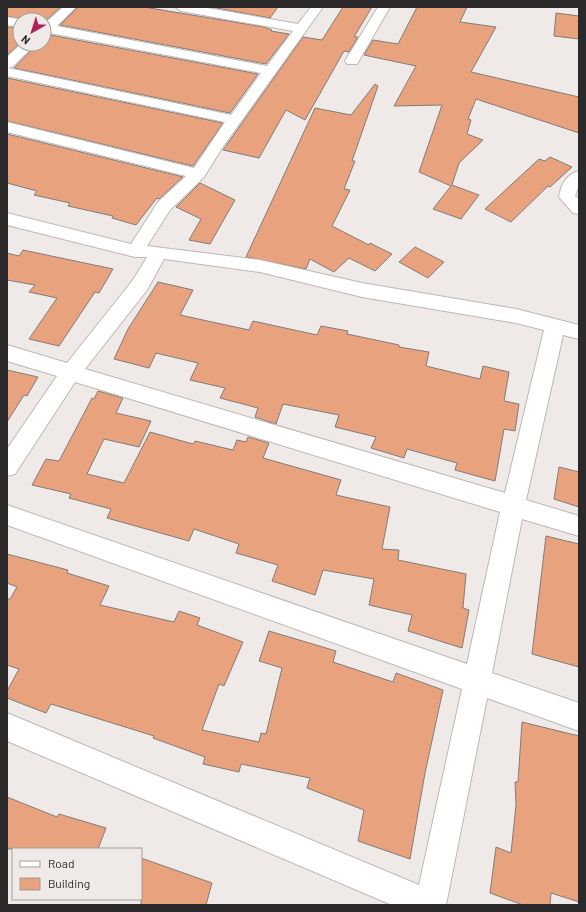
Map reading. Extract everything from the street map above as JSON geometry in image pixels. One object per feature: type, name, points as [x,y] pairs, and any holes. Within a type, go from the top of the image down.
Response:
[{"type":"street","points":[[52,23],[70,7]]},
{"type":"street","points":[[181,7],[302,29]]},
{"type":"street","points":[[135,251],[164,206],[198,174],[235,120],[317,7]]},
{"type":"street","points":[[352,61],[384,7]]},
{"type":"street","points":[[52,30],[271,71]]},
{"type":"street","points":[[7,64],[21,52]]},
{"type":"street","points":[[7,72],[235,120]]},
{"type":"street","points":[[7,127],[198,174]]},
{"type":"street","points":[[579,176],[569,186],[567,197],[579,209]]},
{"type":"street","points":[[7,219],[135,251],[159,252],[260,266],[362,290],[516,316],[579,332]]},
{"type":"street","points":[[7,467],[71,372],[140,284],[159,252]]},
{"type":"street","points":[[7,727],[430,905],[513,506],[554,326]]},
{"type":"street","points":[[7,353],[579,526]]},
{"type":"street","points":[[7,515],[579,717]]},
{"type":"building","points":[[7,7],[61,7],[52,15],[52,12],[12,12],[12,17],[7,16]]},
{"type":"building","points":[[78,7],[144,7],[264,27],[272,30],[271,31],[289,34],[266,64],[60,25]]},
{"type":"building","points":[[211,7],[278,7],[270,18]]},
{"type":"building","points":[[343,7],[372,7],[354,37],[358,37],[349,52],[344,51],[305,120],[286,110],[259,158],[223,150],[303,37],[322,40]]},
{"type":"building","points":[[417,7],[467,7],[460,22],[496,27],[471,72],[579,97],[579,133],[476,99],[468,119],[471,120],[467,134],[483,140],[459,163],[452,185],[479,195],[461,219],[433,209],[451,186],[419,172],[442,105],[394,106],[416,66],[364,55],[373,40],[398,44]]},
{"type":"building","points":[[556,13],[579,16],[579,39],[554,36]]},
{"type":"building","points":[[7,27],[12,27],[12,50],[7,55]]},
{"type":"building","points":[[52,35],[258,74],[230,113],[14,68],[29,52],[52,52]]},
{"type":"building","points":[[7,78],[223,123],[193,166],[7,121]]},
{"type":"building","points":[[375,84],[378,86],[352,161],[355,161],[344,189],[350,190],[332,226],[369,245],[370,243],[392,254],[375,271],[349,258],[334,272],[310,259],[306,269],[246,257],[315,108],[351,115]]},
{"type":"building","points":[[7,134],[183,177],[159,199],[157,198],[136,225],[112,218],[113,216],[68,206],[70,203],[34,195],[37,191],[7,183]]},
{"type":"building","points":[[550,157],[572,167],[550,187],[548,186],[511,222],[485,209],[539,159],[545,161]]},
{"type":"building","points":[[200,183],[235,200],[210,244],[189,240],[201,219],[176,207]]},
{"type":"building","points":[[415,247],[444,262],[428,278],[399,262]]},
{"type":"building","points":[[23,250],[113,269],[99,293],[95,292],[59,346],[29,339],[57,298],[29,292],[35,285],[7,280],[7,253],[19,256]]},
{"type":"building","points":[[158,282],[193,290],[180,315],[249,330],[253,321],[317,335],[321,326],[348,331],[347,334],[399,345],[399,347],[429,352],[426,366],[480,379],[483,366],[509,372],[504,401],[519,404],[515,431],[504,429],[495,481],[455,470],[457,463],[407,449],[404,458],[371,448],[376,437],[335,427],[339,415],[283,404],[276,424],[255,417],[258,408],[220,398],[225,388],[190,380],[198,363],[156,353],[149,368],[114,359],[128,329]]},
{"type":"building","points":[[7,370],[38,377],[27,396],[24,395],[7,422]]},
{"type":"building","points":[[98,391],[123,398],[116,413],[151,421],[139,447],[104,439],[87,474],[124,483],[150,432],[193,444],[195,441],[233,450],[237,440],[246,442],[248,437],[269,443],[263,458],[341,480],[336,495],[390,507],[382,549],[399,550],[398,560],[466,574],[463,608],[469,610],[462,648],[408,631],[412,615],[369,605],[374,579],[323,570],[315,595],[272,581],[278,565],[236,553],[239,544],[194,529],[189,541],[107,518],[111,509],[69,498],[71,494],[32,485],[46,459],[59,461],[92,398],[94,399]]},
{"type":"building","points":[[559,467],[579,472],[579,507],[554,499]]},
{"type":"building","points":[[546,536],[579,544],[579,667],[532,654]]},
{"type":"building","points":[[7,554],[68,570],[67,573],[109,586],[100,605],[174,622],[179,611],[200,618],[197,625],[243,642],[224,686],[219,684],[202,730],[259,742],[261,733],[266,734],[282,668],[259,661],[269,631],[336,651],[333,662],[393,682],[396,673],[443,690],[425,773],[410,859],[358,841],[364,810],[307,788],[310,778],[241,764],[239,772],[203,764],[205,757],[153,738],[154,736],[51,704],[46,713],[7,698],[7,691],[19,669],[7,665],[7,599],[10,599],[17,587],[7,583]]},
{"type":"building","points":[[522,722],[579,736],[579,902],[551,893],[550,905],[523,905],[490,893],[496,847],[511,853],[516,805],[515,782],[518,782]]},
{"type":"building","points":[[7,797],[57,817],[59,814],[106,828],[98,848],[7,849]]},
{"type":"building","points":[[142,858],[212,883],[206,905],[141,905]]}]
